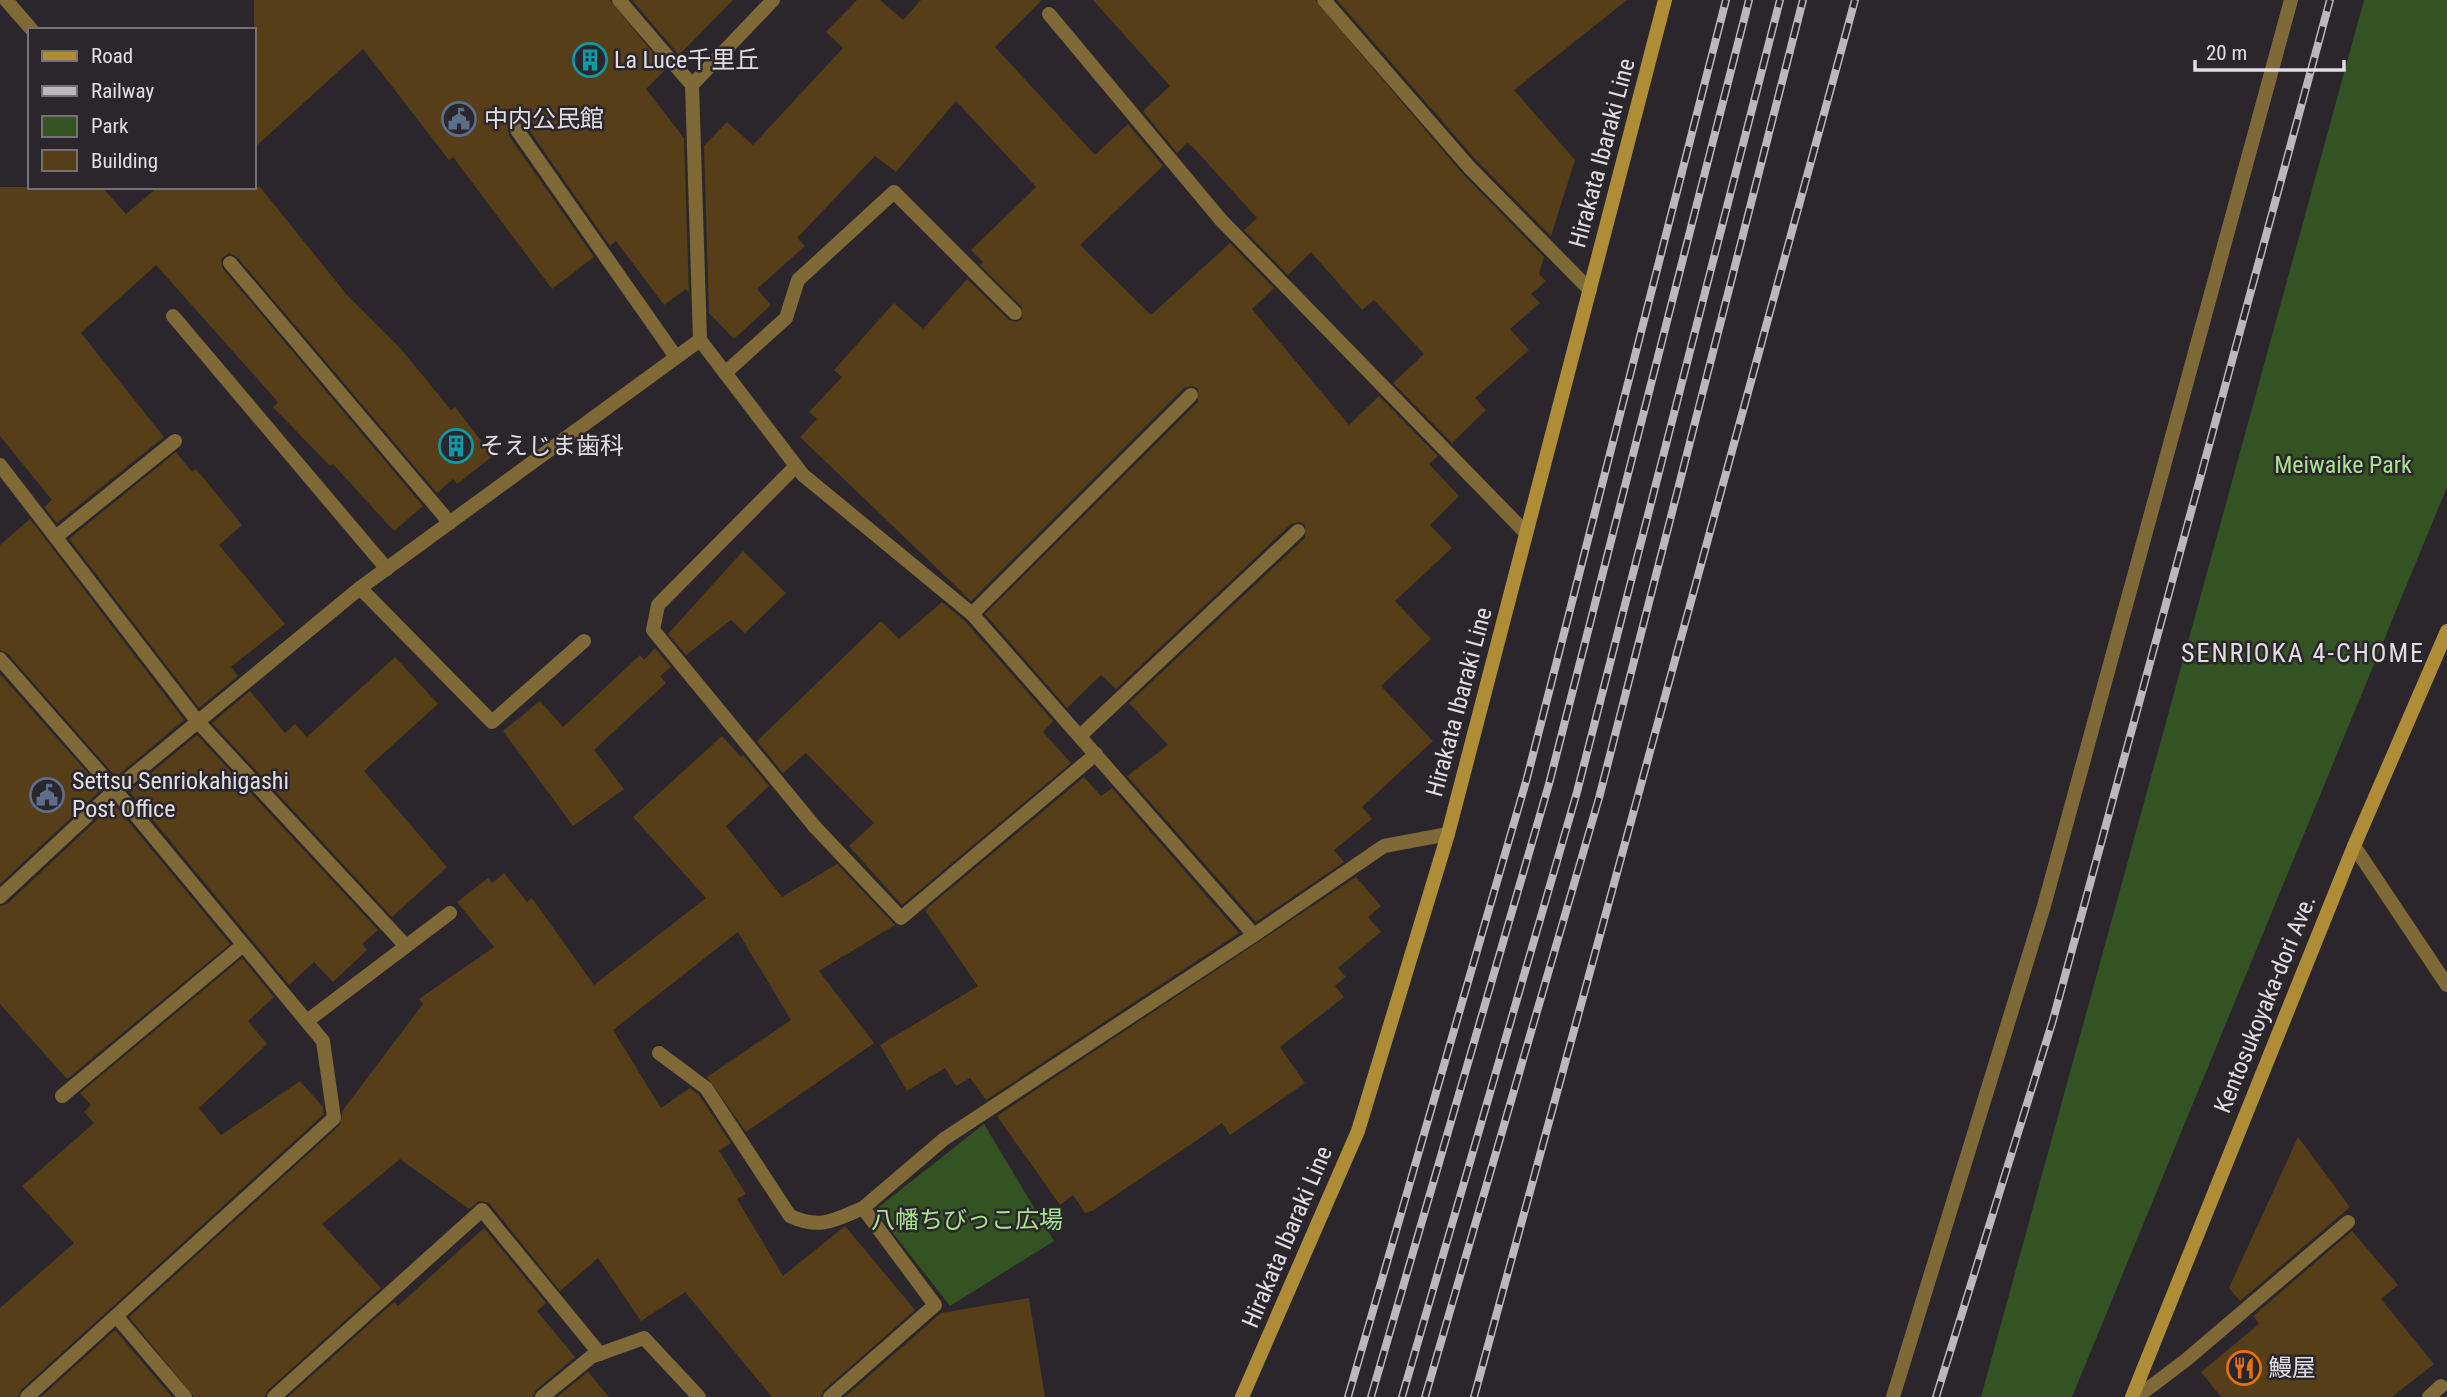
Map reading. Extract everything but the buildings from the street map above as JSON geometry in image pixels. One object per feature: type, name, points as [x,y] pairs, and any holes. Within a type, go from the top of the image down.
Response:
[{"type":"main road","name":"Hirakata Ibaraki Line","points":[[1242,1397],[1358,1131],[1448,834],[1665,0]]},
{"type":"main road","name":"Kentosukoyaka-dori Ave.","points":[[2135,1397],[2354,846],[2447,631]]},
{"type":"street","points":[[6,0],[30,28]]},
{"type":"street","points":[[619,0],[692,85],[700,340],[796,466],[972,614],[1254,935]]},
{"type":"street","points":[[692,85],[773,0]]},
{"type":"street","points":[[1324,0],[1469,167],[1590,289]]},
{"type":"street","points":[[1893,1397],[2043,906],[2291,0]]},
{"type":"street","points":[[1049,14],[1221,220],[1526,533]]},
{"type":"street","points":[[517,130],[676,358]]},
{"type":"street","points":[[725,373],[786,318],[798,280],[894,192],[1015,313]]},
{"type":"street","points":[[230,262],[450,523]]},
{"type":"street","points":[[173,316],[387,569]]},
{"type":"street","points":[[0,897],[115,790],[360,588],[700,340]]},
{"type":"street","points":[[972,614],[1191,395]]},
{"type":"street","points":[[57,536],[175,441]]},
{"type":"street","points":[[0,465],[198,722],[405,945]]},
{"type":"street","points":[[796,466],[658,605],[653,630],[815,827],[901,918],[1096,754]]},
{"type":"street","points":[[1080,736],[1298,531]]},
{"type":"street","points":[[360,588],[492,722],[584,641]]},
{"type":"street","points":[[0,659],[115,790],[323,1041],[334,1118],[27,1397]]},
{"type":"street","points":[[659,1053],[706,1088],[790,1216],[803,1222],[824,1224],[863,1208],[944,1139],[1384,846],[1448,834]]},
{"type":"street","points":[[2354,846],[2447,985]]},
{"type":"street","points":[[307,1021],[450,913]]},
{"type":"street","points":[[62,1096],[243,946]]},
{"type":"street","points":[[830,1397],[935,1305],[863,1208]]},
{"type":"street","points":[[274,1397],[482,1210],[600,1354]]},
{"type":"street","points":[[2135,1397],[2186,1360],[2348,1222]]},
{"type":"street","points":[[116,1316],[185,1397]]},
{"type":"street","points":[[542,1397],[591,1357],[644,1338],[699,1397]]},
{"type":"street","points":[[2429,1397],[2441,1386]]},
{"type":"green space","name":"Meiwaike Park","points":[[2364,0],[2447,0],[2447,487],[2072,1397],[1981,1397]]},
{"type":"green space","name":"八幡ちびっこ広場","points":[[984,1124],[1054,1241],[950,1306],[875,1210]]},
{"type":"railway","points":[[1348,1397],[1527,778],[1726,0]]},
{"type":"railway","points":[[1371,1397],[1549,784],[1749,0]]},
{"type":"railway","points":[[1402,1397],[1577,792],[1780,0]]},
{"type":"railway","points":[[1425,1397],[1599,798],[1803,0]]},
{"type":"railway","points":[[1474,1397],[1855,0]]},
{"type":"railway","points":[[1936,1397],[2053,1020],[2330,0]]},
{"type":"place","name":"La Luce千里丘","points":[[590,60]]},
{"type":"place","name":"中内公民館","points":[[459,119]]},
{"type":"place","name":"そえじま歯科","points":[[456,446]]},
{"type":"place","name":"Settsu Senriokahigashi Post Office","points":[[47,795]]},
{"type":"place","name":"鰻屋","points":[[2244,1368]]},
{"type":"district","name":"SENRIOKA 4-CHOME","points":[[2303,653]]}]
